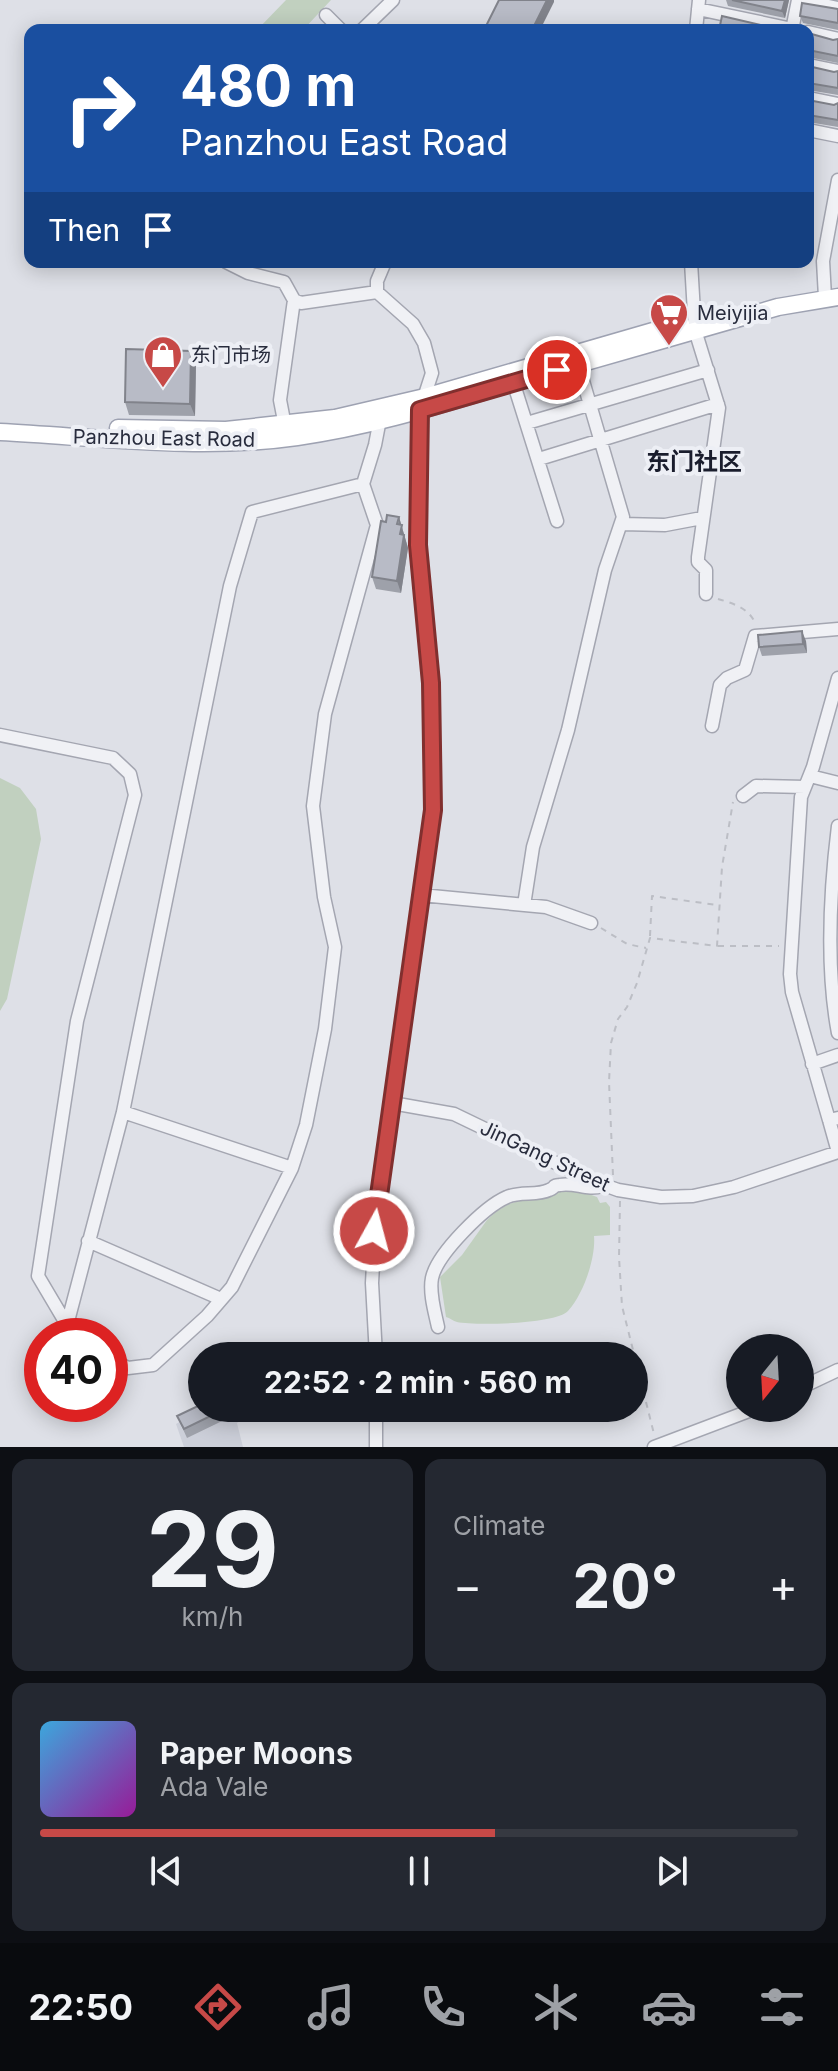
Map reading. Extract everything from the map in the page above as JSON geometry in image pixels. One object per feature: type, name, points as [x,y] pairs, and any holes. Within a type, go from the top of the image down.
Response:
[{"type":"main road","name":"Panzhou East Road","points":[[0,432],[188,442],[286,432],[381,414],[695,325],[831,292]]},
{"type":"main road","name":"Panzhou East Road","points":[[0,422],[286,432]]},
{"type":"street","points":[[368,24],[393,0]]},
{"type":"street","points":[[795,24],[799,0],[838,8]]},
{"type":"street","points":[[699,5],[771,24]]},
{"type":"street","points":[[326,15],[335,24]]},
{"type":"street","points":[[814,33],[838,39]]},
{"type":"street","points":[[814,66],[838,71]]},
{"type":"street","points":[[814,99],[838,104]]},
{"type":"street","points":[[814,131],[838,136]]},
{"type":"street","points":[[831,292],[823,261],[838,180]]},
{"type":"street","points":[[238,268],[284,282],[294,300],[280,400],[286,432]]},
{"type":"street","points":[[376,1342],[373,1251],[433,810],[431,683],[418,545],[423,403],[432,373],[424,343],[413,324],[377,292],[377,281],[382,268]]},
{"type":"street","points":[[691,268],[695,325],[718,404],[698,560],[706,570],[706,594]]},
{"type":"street","points":[[294,300],[307,302],[377,292]]},
{"type":"street","points":[[524,905],[533,847],[568,730],[605,570],[623,515],[577,359]]},
{"type":"street","points":[[527,423],[708,370]]},
{"type":"street","points":[[512,378],[557,521]]},
{"type":"street","points":[[539,459],[718,404]]},
{"type":"street","points":[[128,1368],[153,1365],[196,1327],[232,1287],[292,1168],[315,1089],[335,947],[324,897],[313,806],[325,714],[377,525],[363,484],[381,414]]},
{"type":"street","points":[[69,1318],[123,1112],[230,586],[252,512],[363,484]]},
{"type":"street","points":[[622,524],[665,525],[702,518]]},
{"type":"street","points":[[712,726],[720,685],[727,678],[745,670],[755,636],[838,629]]},
{"type":"street","points":[[838,678],[801,800],[791,947],[792,992],[812,1064],[833,1119],[838,1152]]},
{"type":"street","points":[[0,735],[113,758],[130,774],[135,795],[77,1021],[38,1276],[63,1318]]},
{"type":"street","points":[[739,795],[756,786],[838,783]]},
{"type":"street","points":[[838,826],[832,958],[833,1004],[838,1033]]},
{"type":"street","points":[[421,895],[546,907],[591,923]]},
{"type":"street","points":[[812,1064],[838,1055]]},
{"type":"street","name":"JinGang Street","points":[[392,1103],[454,1114],[613,1188],[661,1197],[693,1196],[734,1187],[838,1152]]},
{"type":"street","points":[[123,1112],[292,1168]]},
{"type":"street","points":[[438,1327],[432,1293],[433,1274],[452,1246],[488,1208],[514,1194],[547,1192],[557,1185],[613,1188]]},
{"type":"street","points":[[88,1241],[221,1299]]},
{"type":"street","points":[[814,1381],[838,1370]]},
{"type":"street","points":[[655,1446],[726,1420]]},
{"type":"street","points":[[376,1422],[376,1447]]},
{"type":"path","points":[[706,594],[750,614],[754,620],[755,636]]},
{"type":"path","points":[[717,946],[719,906],[739,795]]},
{"type":"path","points":[[655,1446],[622,1306],[613,1188],[609,1082],[611,1043],[618,1019],[637,983],[647,949],[652,896],[719,906]]},
{"type":"path","points":[[591,923],[627,944],[647,949]]},
{"type":"path","points":[[650,938],[717,946],[791,947]]},
{"type":"shaded area","points":[[188,1417],[188,1422],[238,1422],[243,1447],[184,1447],[176,1424]]},
{"type":"green space","points":[[286,0],[331,0],[309,24],[263,24]]},
{"type":"green space","points":[[0,778],[20,788],[36,809],[41,839],[7,999],[0,1011]]},
{"type":"green space","points":[[569,1187],[597,1197],[600,1203],[606,1202],[610,1207],[610,1235],[594,1236],[587,1276],[579,1296],[568,1311],[548,1319],[497,1324],[457,1322],[446,1317],[440,1277],[462,1255],[487,1220],[509,1204],[551,1195]]},
{"type":"building","points":[[499,0],[547,0],[535,24],[487,24]]},
{"type":"building","points":[[732,0],[785,0],[782,11]]},
{"type":"building","points":[[802,3],[838,9],[838,23],[800,16]]},
{"type":"building","points":[[722,16],[756,24],[720,24]]},
{"type":"building","points":[[814,35],[838,39],[838,56],[814,51]]},
{"type":"building","points":[[814,67],[838,71],[838,88],[814,84]]},
{"type":"building","points":[[814,101],[838,103],[838,120],[814,116]]},
{"type":"building","name":"东门市场","points":[[126,349],[191,351],[190,404],[125,402]]},
{"type":"building","points":[[387,515],[399,517],[397,524],[402,525],[400,534],[404,535],[397,581],[372,577],[381,521],[386,522]]},
{"type":"building","points":[[802,631],[803,644],[759,647],[758,635]]},
{"type":"building","points":[[188,1411],[188,1422],[198,1422],[184,1429],[177,1416]]},
{"type":"place","name":"Meiyijia","points":[[669,347]]},
{"type":"place","name":"东门市场","points":[[163,389]]},
{"type":"district","name":"东门社区","points":[[694,462]]},
{"type":"route","points":[[374,1231],[433,810],[431,683],[418,545],[420,410],[557,370]]}]
